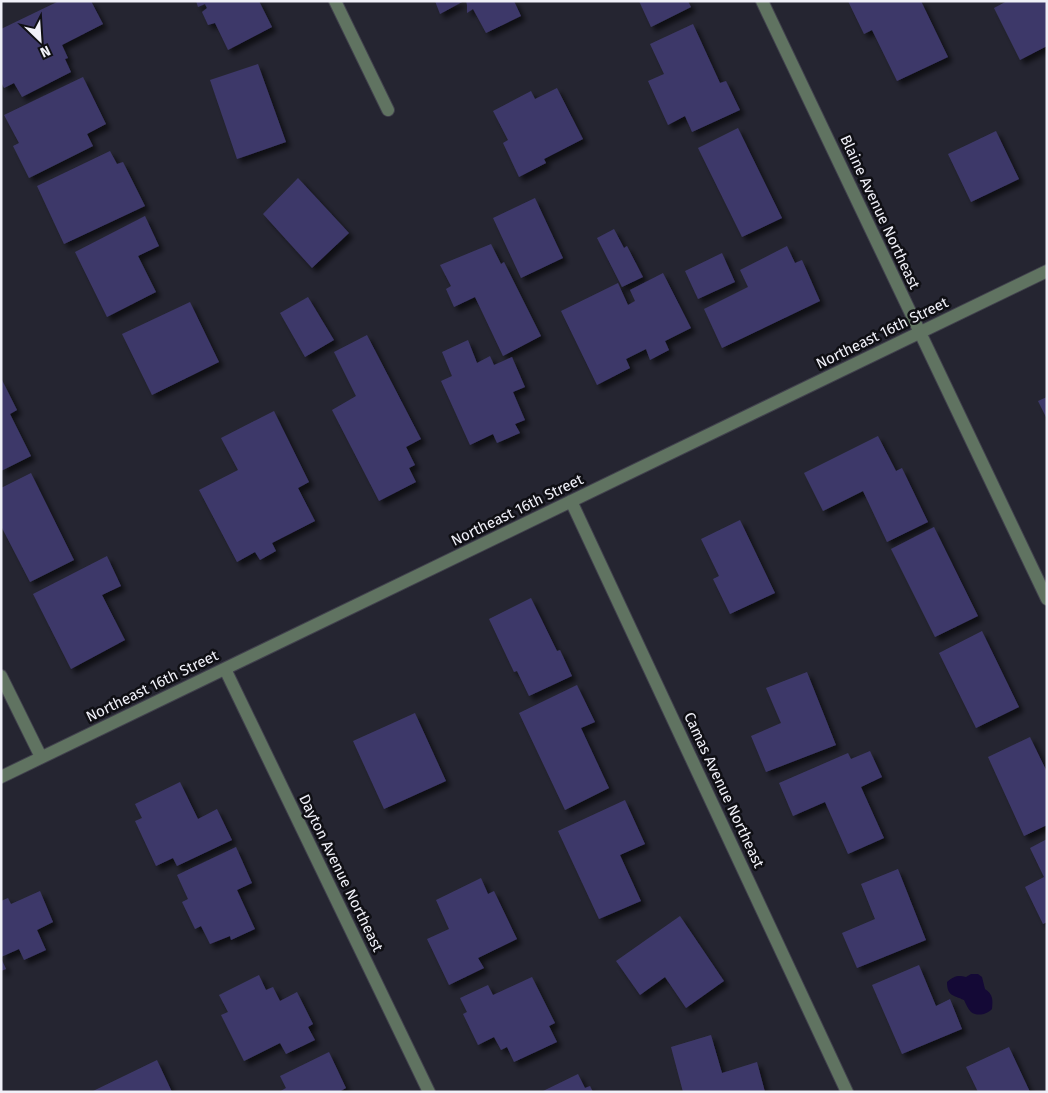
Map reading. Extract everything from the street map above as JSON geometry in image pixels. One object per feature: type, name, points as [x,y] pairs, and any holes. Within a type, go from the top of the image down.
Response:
[{"type":"street","points":[[335,1],[388,110]]},
{"type":"street","name":"Blaine Avenue Northeast","points":[[762,1],[1047,600]]},
{"type":"street","name":"Northeast 16th Street","points":[[1,777],[1047,271]]},
{"type":"street","name":"Camas Avenue Northeast","points":[[571,501],[847,1092]]},
{"type":"street","name":"Dayton Avenue Northeast","points":[[225,669],[429,1092]]},
{"type":"street","points":[[1,676],[41,757]]},
{"type":"shaded area","points":[[971,974],[978,974],[982,977],[985,989],[992,998],[992,1009],[979,1015],[971,1012],[964,1000],[949,993],[948,990],[947,982],[949,980],[956,976],[966,977]]},
{"type":"building","points":[[59,1],[91,1],[103,24],[62,45],[68,58],[65,59],[71,72],[22,97],[14,83],[4,88],[1,82],[1,29]]},
{"type":"building","points":[[196,1],[259,1],[272,27],[228,50],[215,23],[208,25],[202,12],[207,8],[205,4],[198,7]]},
{"type":"building","points":[[435,1],[464,1],[440,14]]},
{"type":"building","points":[[466,1],[514,1],[521,16],[486,33],[473,9],[467,13]]},
{"type":"building","points":[[639,1],[688,1],[691,7],[651,27]]},
{"type":"building","points":[[848,1],[921,1],[948,57],[897,81],[872,30],[864,34]]},
{"type":"building","points":[[1007,1],[1047,1],[1047,46],[1020,60],[994,8]]},
{"type":"building","points":[[693,24],[720,83],[726,81],[740,110],[692,132],[685,116],[668,125],[648,81],[664,74],[650,44]]},
{"type":"building","points":[[258,64],[286,142],[237,159],[210,80]]},
{"type":"building","points":[[83,77],[106,124],[87,134],[93,146],[29,178],[13,146],[19,143],[4,115]]},
{"type":"building","points":[[557,88],[583,139],[544,159],[546,163],[519,177],[503,143],[508,140],[493,111],[531,91],[535,99]]},
{"type":"building","points":[[738,128],[782,218],[742,237],[698,148]]},
{"type":"building","points":[[996,131],[1019,179],[971,202],[948,154]]},
{"type":"building","points":[[110,151],[117,164],[123,162],[145,206],[64,244],[37,186]]},
{"type":"building","points":[[298,178],[349,233],[312,268],[263,214]]},
{"type":"building","points":[[535,198],[563,258],[521,278],[493,218]]},
{"type":"building","points":[[145,216],[159,246],[138,256],[156,292],[107,317],[75,252]]},
{"type":"building","points":[[614,229],[624,248],[627,246],[643,277],[622,287],[597,238]]},
{"type":"building","points":[[491,244],[501,264],[504,262],[541,336],[503,356],[475,297],[454,307],[446,289],[451,286],[440,265]]},
{"type":"building","points":[[787,246],[795,263],[802,260],[820,301],[722,348],[704,309],[748,287],[740,270]]},
{"type":"building","points":[[722,253],[735,282],[698,299],[685,271]]},
{"type":"building","points":[[663,273],[691,328],[665,341],[669,350],[650,360],[646,349],[626,359],[630,368],[597,385],[561,311],[618,283],[628,305],[635,301],[630,290]]},
{"type":"building","points":[[308,297],[334,340],[305,357],[280,313]]},
{"type":"building","points":[[190,302],[219,362],[152,395],[122,334]]},
{"type":"building","points":[[367,335],[421,439],[406,447],[415,465],[409,468],[416,482],[379,501],[332,410],[356,396],[334,352]]},
{"type":"building","points":[[468,340],[477,363],[490,356],[494,365],[512,357],[525,387],[513,392],[525,420],[515,424],[520,433],[497,443],[493,434],[470,445],[441,381],[452,376],[442,352]]},
{"type":"building","points":[[1,378],[17,410],[10,414],[31,456],[1,471]]},
{"type":"building","points":[[1047,397],[1047,419],[1038,401]]},
{"type":"building","points":[[274,411],[309,482],[298,488],[315,521],[272,543],[276,551],[260,560],[255,552],[237,562],[199,490],[238,470],[221,438]]},
{"type":"building","points":[[878,436],[896,471],[902,468],[928,522],[887,542],[863,491],[823,511],[804,473]]},
{"type":"building","points":[[31,473],[74,560],[30,582],[1,526],[1,488]]},
{"type":"building","points":[[740,520],[775,593],[730,614],[713,579],[719,576],[701,539]]},
{"type":"building","points":[[934,527],[978,616],[935,637],[891,549]]},
{"type":"building","points":[[107,556],[121,586],[102,595],[125,640],[71,669],[33,594]]},
{"type":"building","points":[[531,598],[557,651],[560,650],[572,676],[529,696],[517,671],[514,672],[489,619]]},
{"type":"building","points":[[982,631],[1019,707],[976,728],[939,653]]},
{"type":"building","points":[[807,672],[836,745],[766,772],[751,736],[781,723],[766,688]]},
{"type":"building","points":[[577,685],[595,722],[581,728],[609,788],[565,810],[519,713]]},
{"type":"building","points":[[415,713],[446,781],[384,809],[353,741]]},
{"type":"building","points":[[1030,737],[1047,772],[1047,825],[1024,836],[988,757]]},
{"type":"building","points":[[870,751],[882,777],[861,787],[884,838],[848,854],[825,802],[793,816],[779,783],[848,753],[851,759]]},
{"type":"building","points":[[180,782],[198,819],[217,809],[232,840],[177,866],[173,858],[156,866],[135,821],[142,818],[135,804]]},
{"type":"building","points":[[625,800],[645,844],[620,855],[641,901],[599,919],[558,831]]},
{"type":"building","points":[[1047,839],[1047,922],[1043,924],[1025,887],[1044,877],[1030,848]]},
{"type":"building","points":[[236,847],[252,883],[237,890],[255,929],[231,940],[230,936],[210,944],[201,926],[195,929],[182,902],[188,899],[177,875]]},
{"type":"building","points":[[898,869],[926,940],[857,968],[842,933],[875,919],[861,884]]},
{"type":"building","points":[[481,878],[488,894],[494,891],[517,939],[478,958],[484,968],[449,985],[427,939],[449,929],[436,900]]},
{"type":"building","points":[[40,891],[53,922],[37,930],[46,950],[24,960],[19,949],[1,957],[1,901],[8,898],[11,904]]},
{"type":"building","points":[[680,916],[724,981],[686,1008],[665,977],[640,995],[616,961]]},
{"type":"building","points":[[1,958],[6,969],[1,971]]},
{"type":"building","points":[[919,965],[936,1006],[950,999],[962,1029],[902,1054],[872,985]]},
{"type":"building","points":[[259,975],[266,990],[273,987],[280,1001],[297,992],[313,1024],[308,1027],[315,1040],[286,1054],[280,1043],[244,1061],[221,1015],[228,1012],[219,995]]},
{"type":"building","points":[[532,977],[555,1023],[549,1026],[557,1042],[514,1062],[507,1047],[501,1050],[494,1037],[478,1045],[463,1014],[467,1012],[460,998],[488,985],[493,995]]},
{"type":"building","points":[[711,1035],[722,1073],[757,1062],[765,1092],[683,1092],[671,1047]]},
{"type":"building","points":[[1009,1047],[1030,1092],[978,1092],[966,1067]]},
{"type":"building","points":[[329,1052],[346,1088],[339,1092],[279,1092],[286,1088],[280,1076]]},
{"type":"building","points":[[157,1060],[172,1092],[91,1092]]},
{"type":"building","points":[[578,1074],[585,1088],[590,1086],[593,1092],[541,1092]]}]
